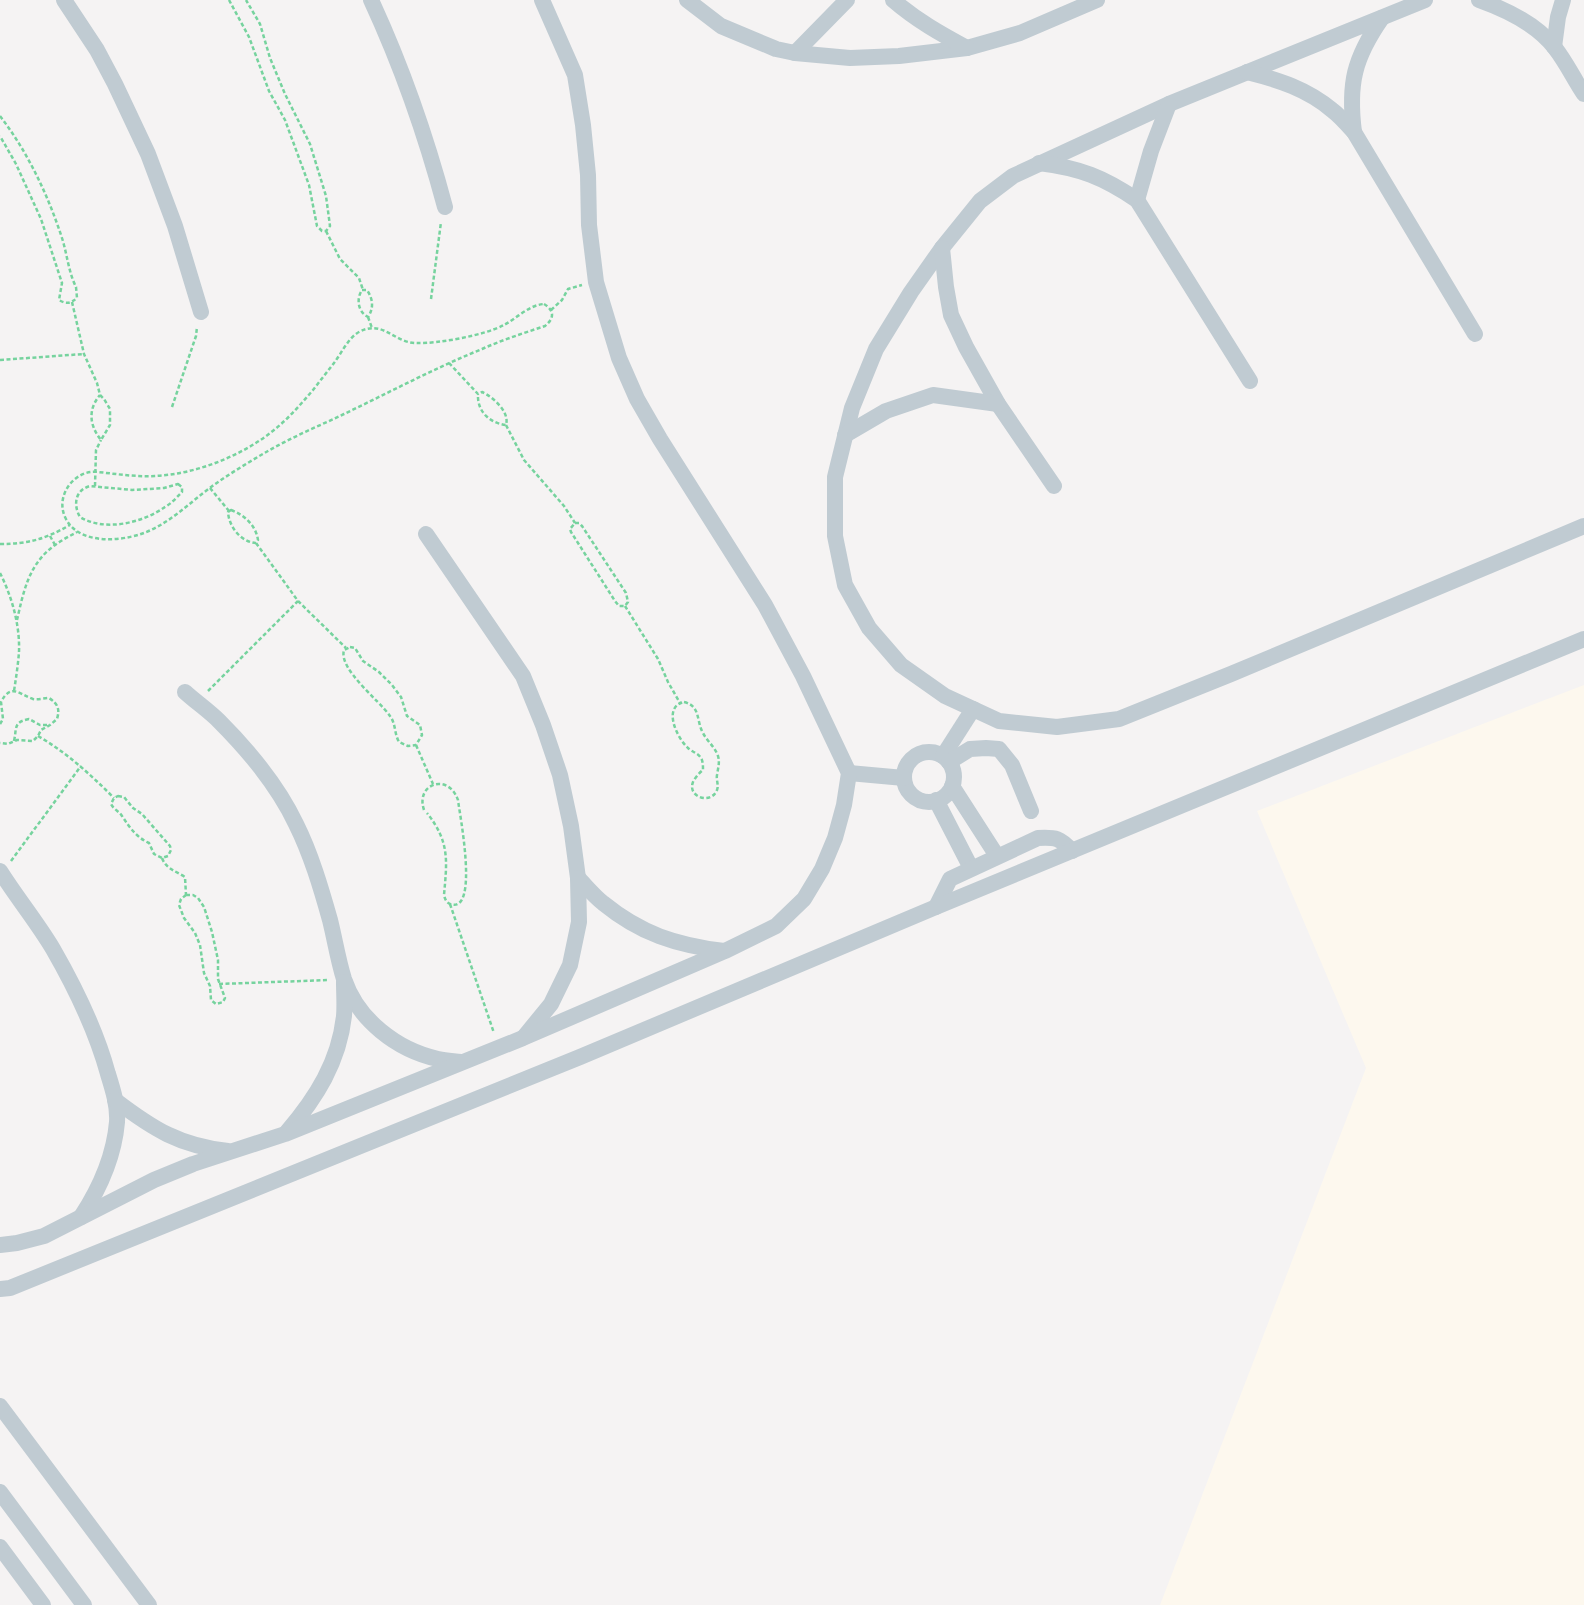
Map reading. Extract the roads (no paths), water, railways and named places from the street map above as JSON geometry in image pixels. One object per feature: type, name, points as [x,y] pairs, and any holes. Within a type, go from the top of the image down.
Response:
[{"type":"street","points":[[64,0],[97,50],[148,154],[175,226],[200,310]]},
{"type":"street","points":[[371,0],[386,31],[408,86],[427,142],[444,204]]},
{"type":"street","points":[[0,1244],[17,1244],[44,1236],[154,1180],[193,1164],[285,1134],[499,1048],[725,952],[776,926],[804,899],[822,869],[835,838],[844,805],[849,773],[803,676],[765,605],[660,439],[637,400],[619,358],[596,282],[589,225],[588,175],[583,125],[574,75],[542,0]]},
{"type":"street","points":[[688,0],[721,26],[776,49],[795,53],[850,58],[899,56],[967,48],[1020,33],[1066,7],[1097,0]]},
{"type":"street","points":[[795,53],[847,0]]},
{"type":"street","points":[[893,0],[909,14],[934,31],[967,48]]},
{"type":"street","points":[[1425,0],[1169,104],[1013,176],[980,201],[942,248],[876,349],[852,408],[835,477],[835,536],[845,586],[869,628],[901,665],[945,696],[999,721],[1057,727],[1119,719],[1584,526]]},
{"type":"street","points":[[1479,0],[1503,9],[1530,25],[1554,47],[1584,94]]},
{"type":"street","points":[[1554,47],[1562,0]]},
{"type":"street","points":[[1354,132],[1351,108],[1352,84],[1358,60],[1368,38],[1382,18]]},
{"type":"street","points":[[1248,72],[1278,80],[1307,92],[1332,110],[1354,132],[1475,334]]},
{"type":"street","points":[[1137,200],[1151,151],[1169,104]]},
{"type":"street","points":[[1039,163],[1066,166],[1091,174],[1115,185],[1137,200],[1250,381]]},
{"type":"street","points":[[942,248],[951,315],[966,347],[998,404],[1054,486]]},
{"type":"street","points":[[845,435],[886,411],[933,395],[998,404]]},
{"type":"street","points":[[426,534],[523,676],[543,725],[560,775],[571,826],[578,878],[579,922],[570,965],[551,1004],[523,1038]]},
{"type":"street","points":[[0,1289],[10,1288],[580,1057],[936,907],[1584,639]]},
{"type":"street","points":[[191,697],[218,720],[248,752],[274,786],[296,823],[310,855],[321,888],[344,980],[357,1006],[373,1024],[393,1040],[415,1052],[438,1059],[463,1062]]},
{"type":"street","points":[[946,759],[973,709]]},
{"type":"street","points":[[946,759],[970,749],[999,749],[1012,765],[1032,811]]},
{"type":"street","points":[[933,752],[946,759],[951,764],[954,775],[952,786],[946,795],[936,800],[925,801],[915,797],[907,789],[904,778],[906,767],[912,758],[922,753],[933,752]]},
{"type":"street","points":[[849,773],[904,778]]},
{"type":"street","points":[[952,786],[997,856]]},
{"type":"street","points":[[936,800],[972,868]]},
{"type":"street","points":[[936,907],[950,879],[1038,838],[1050,837],[1061,840],[1072,851]]},
{"type":"street","points":[[1,872],[52,948],[73,984],[90,1022],[115,1100],[117,1120],[109,1162],[98,1188],[80,1219]]},
{"type":"street","points":[[578,878],[602,902],[622,917],[659,937],[691,947],[725,952]]},
{"type":"street","points":[[285,1134],[307,1109],[320,1088],[337,1050],[344,1017],[344,980]]},
{"type":"street","points":[[115,1100],[151,1126],[170,1136],[190,1144],[211,1149],[233,1151]]},
{"type":"street","points":[[0,1406],[149,1605]]},
{"type":"street","points":[[0,1492],[84,1605]]},
{"type":"street","points":[[0,1547],[43,1605]]}]
